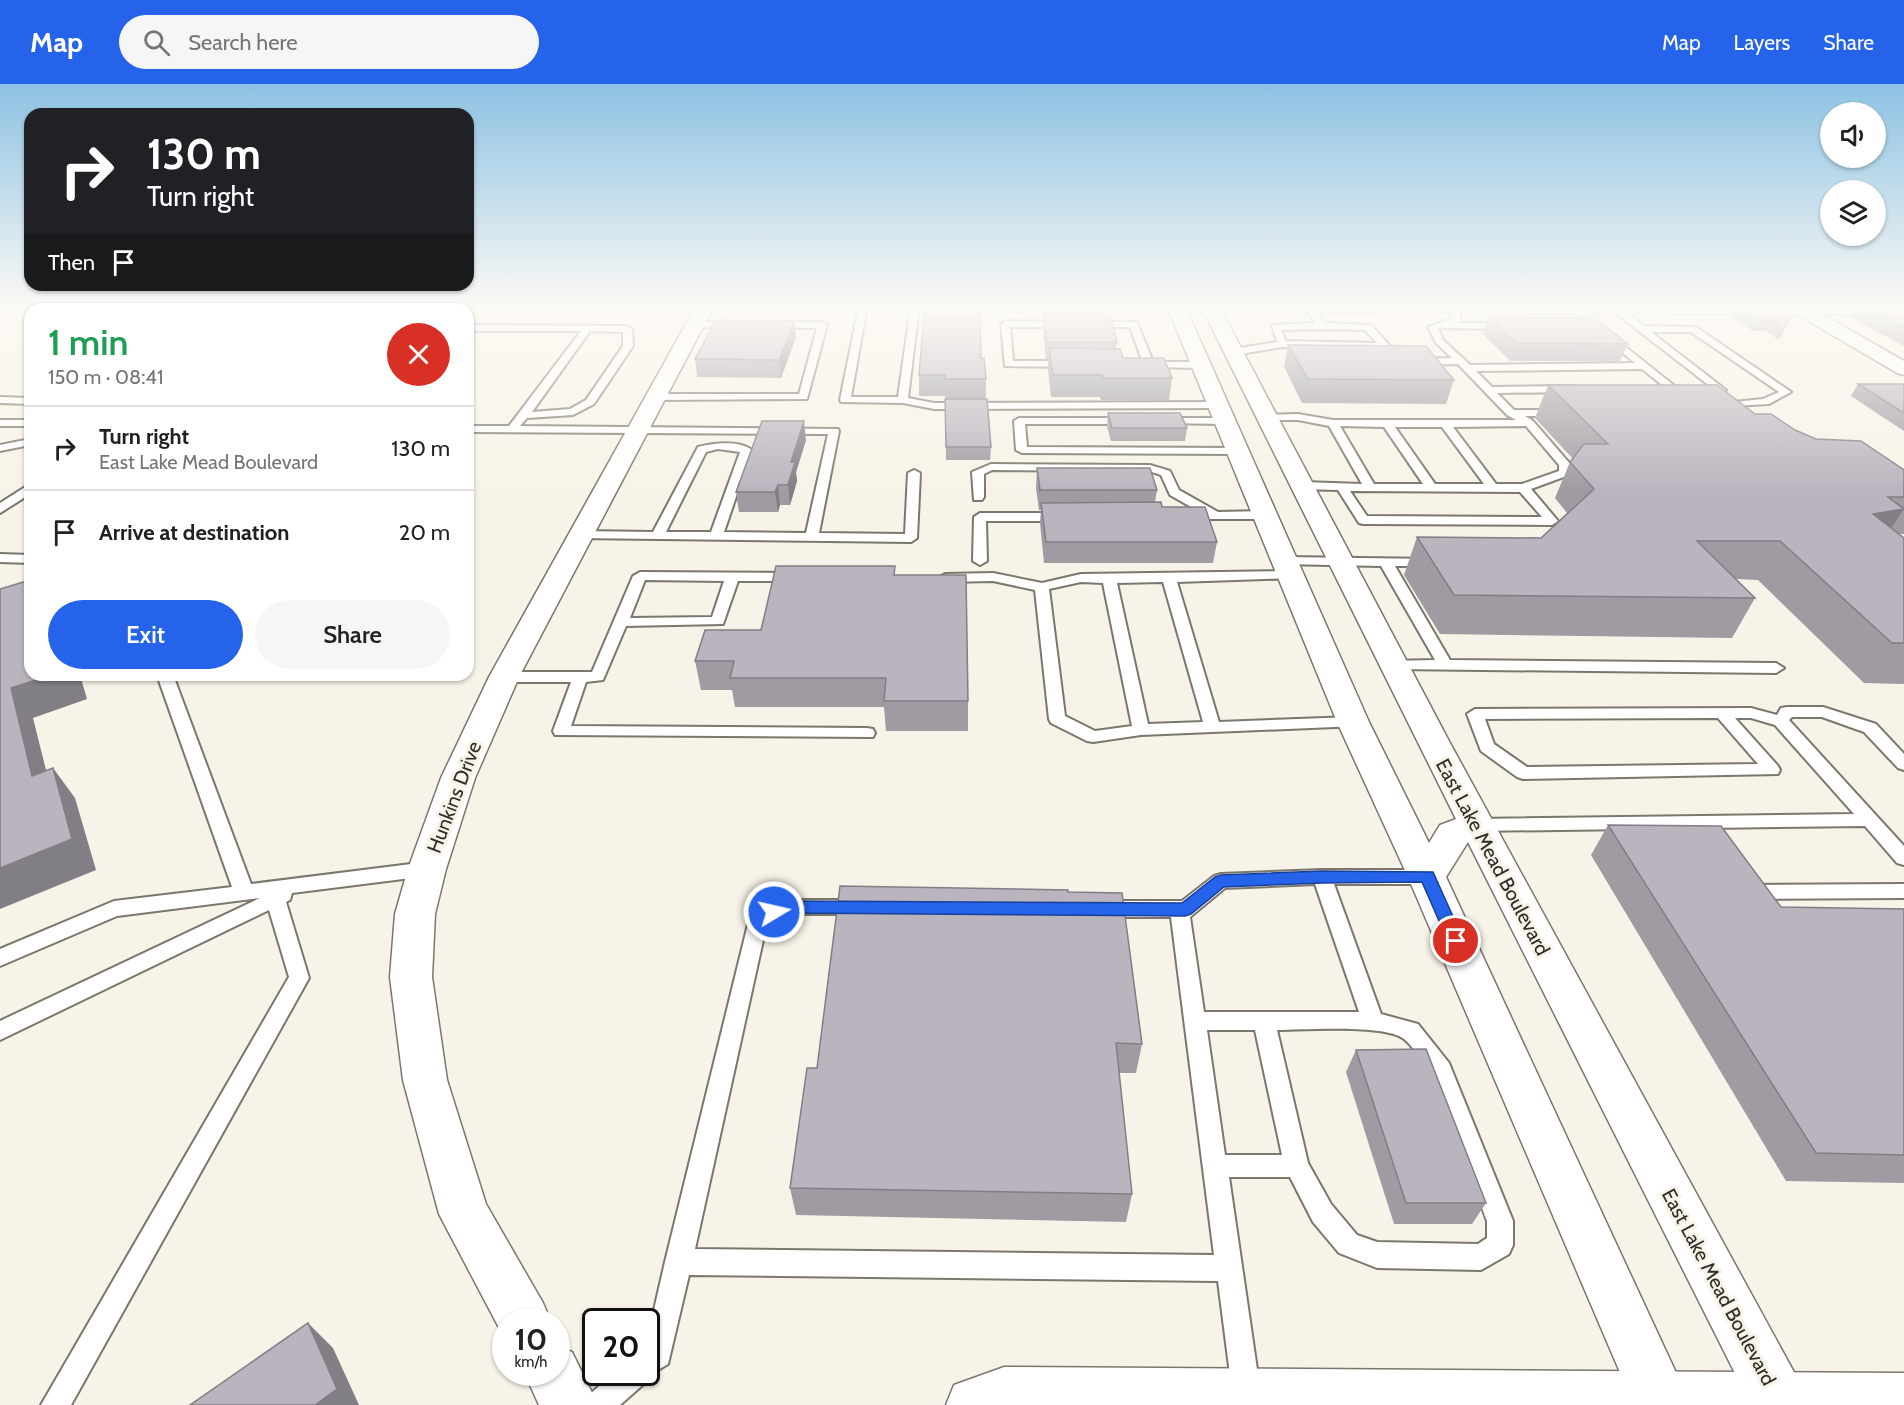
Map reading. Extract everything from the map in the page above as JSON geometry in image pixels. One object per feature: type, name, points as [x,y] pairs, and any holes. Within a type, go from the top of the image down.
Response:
[{"type":"street","name":"Hunkins Drive","points":[[516,1308],[464,1214],[425,1080],[411,977],[415,914],[427,868],[458,778],[504,677],[672,368]]},
{"type":"street","name":"East Lake Mead Boulevard","points":[[1218,368],[1222,413],[1353,722],[1428,877],[1662,1402]]},
{"type":"street","name":"East Lake Mead Boulevard","points":[[1224,368],[1267,417],[1476,825],[1779,1402]]},
{"type":"street","points":[[1238,451],[1251,429],[1267,417]]},
{"type":"street","points":[[1428,877],[1442,849],[1454,834],[1476,825]]},
{"type":"street","points":[[560,1386],[570,1405]]},
{"type":"street","points":[[974,1405],[1004,1395],[1662,1402],[1904,1401]]},
{"type":"lane","points":[[512,429],[559,368]]},
{"type":"lane","points":[[524,415],[548,416],[573,412],[590,402],[613,368]]},
{"type":"lane","points":[[656,397],[803,397],[811,368]]},
{"type":"lane","points":[[851,368],[845,400],[903,400],[934,406],[1222,413]]},
{"type":"lane","points":[[903,400],[907,368]]},
{"type":"lane","points":[[1302,486],[1523,488],[1564,473],[1565,465],[1529,423],[1511,413],[1467,368]]},
{"type":"lane","points":[[1647,368],[1697,407]]},
{"type":"lane","points":[[1692,368],[1755,416]]},
{"type":"lane","points":[[1738,404],[1765,402],[1786,392],[1750,368]]},
{"type":"lane","points":[[1489,390],[1581,389]]},
{"type":"lane","points":[[1650,389],[1721,390]]},
{"type":"lane","points":[[0,400],[24,401]]},
{"type":"lane","points":[[1222,413],[1019,421],[1022,450],[1238,451]]},
{"type":"lane","points":[[1511,413],[1568,413]]},
{"type":"lane","points":[[1267,417],[1298,417],[1333,423],[1529,423]]},
{"type":"lane","points":[[1044,421],[1029,431],[1029,441],[1041,445],[1189,446],[1202,451]]},
{"type":"lane","points":[[0,423],[24,423]]},
{"type":"lane","points":[[1333,423],[1370,487]]},
{"type":"lane","points":[[1387,424],[1431,487]]},
{"type":"lane","points":[[1445,424],[1494,488]]},
{"type":"lane","points":[[474,429],[834,431],[812,537]]},
{"type":"lane","points":[[0,448],[24,443]]},
{"type":"lane","points":[[658,535],[702,449],[718,446],[746,450],[716,536]]},
{"type":"lane","points":[[978,497],[978,472],[991,467],[1149,468],[1166,473],[1173,492],[1215,516]]},
{"type":"lane","points":[[580,535],[911,538],[914,473]]},
{"type":"lane","points":[[1342,487],[1363,520],[1552,521]]},
{"type":"lane","points":[[1523,488],[1552,521]]},
{"type":"lane","points":[[0,509],[24,492]]},
{"type":"lane","points":[[1168,516],[1265,515]]},
{"type":"lane","points":[[980,561],[980,517],[1074,517]]},
{"type":"lane","points":[[1536,538],[1552,521]]},
{"type":"lane","points":[[0,558],[24,559]]},
{"type":"lane","points":[[926,578],[993,577],[1042,587],[1081,578],[1169,579],[1341,561],[1443,562]]},
{"type":"lane","points":[[1386,562],[1445,664]]},
{"type":"lane","points":[[504,677],[598,677],[640,576],[812,577]]},
{"type":"lane","points":[[621,622],[718,621],[732,577]]},
{"type":"lane","points":[[1109,579],[1141,730]]},
{"type":"lane","points":[[1169,579],[1212,727]]},
{"type":"lane","points":[[1042,587],[1057,719],[1093,737],[1141,730],[1353,722]]},
{"type":"lane","points":[[1392,663],[1776,668]]},
{"type":"lane","points":[[580,677],[561,731],[867,733]]},
{"type":"lane","points":[[167,681],[244,892]]},
{"type":"lane","points":[[1781,721],[1787,712],[1823,712],[1870,729],[1904,764]]},
{"type":"lane","points":[[1722,713],[1772,770],[1523,773],[1487,747],[1475,714],[1698,713],[1722,713],[1750,713],[1781,721],[1904,858]]},
{"type":"lane","points":[[1476,825],[1870,820]]},
{"type":"lane","points":[[0,958],[114,909],[427,868]]},
{"type":"lane","points":[[1322,877],[1373,1021]]},
{"type":"lane","points":[[1226,1399],[1228,1268],[1180,914],[1221,881],[1322,877],[1428,877]]},
{"type":"lane","points":[[0,1031],[306,884]]},
{"type":"lane","points":[[1747,892],[1904,891]]},
{"type":"lane","points":[[55,1405],[299,978],[275,899]]},
{"type":"lane","points":[[660,1345],[758,917],[791,907],[875,908]]},
{"type":"lane","points":[[1078,909],[1185,909]]},
{"type":"lane","points":[[1196,1021],[1264,1021],[1373,1021],[1410,1032],[1442,1070],[1500,1221],[1500,1245],[1481,1257],[1377,1255],[1348,1244],[1322,1213],[1297,1166],[1264,1021]]},
{"type":"lane","points":[[1214,1166],[1297,1166]]},
{"type":"lane","points":[[678,1262],[1228,1268]]},
{"type":"lane","points":[[599,1405],[620,1386]]},
{"type":"building","points":[[920,368],[985,368],[986,379],[945,379],[945,375],[919,375]]},
{"type":"building","points":[[1052,368],[1168,368],[1172,378],[1103,378],[1102,375],[1053,375]]},
{"type":"building","points":[[1301,368],[1444,368],[1454,380],[1308,379]]},
{"type":"building","points":[[1858,384],[1904,384],[1904,413]]},
{"type":"building","points":[[1548,385],[1717,385],[1755,414],[1771,414],[1795,430],[1816,439],[1861,441],[1904,470],[1904,497],[1888,497],[1904,509],[1873,514],[1904,538],[1904,643],[1892,643],[1780,541],[1697,541],[1755,598],[1454,595],[1417,537],[1541,538],[1594,489],[1570,462],[1584,444],[1608,444]]},
{"type":"building","points":[[945,399],[987,399],[991,447],[946,447]]},
{"type":"building","points":[[1108,413],[1180,413],[1187,428],[1112,428]]},
{"type":"building","points":[[762,421],[804,421],[791,462],[795,462],[788,485],[778,485],[775,492],[736,492]]},
{"type":"building","points":[[1037,468],[1150,468],[1157,490],[1040,490]]},
{"type":"building","points":[[1161,502],[1162,507],[1205,507],[1217,542],[1046,542],[1041,503]]},
{"type":"building","points":[[776,566],[895,566],[894,575],[966,575],[968,701],[884,701],[886,678],[730,678],[734,661],[695,661],[705,630],[761,630]]},
{"type":"building","points":[[24,582],[24,681],[33,681],[11,688],[32,776],[53,768],[72,839],[0,868],[0,589]]},
{"type":"building","points":[[1608,825],[1721,826],[1781,907],[1904,909],[1904,1155],[1816,1153]]},
{"type":"building","points":[[840,886],[1122,893],[1142,1044],[1116,1043],[1132,1194],[790,1188],[807,1068],[817,1068]]},
{"type":"building","points":[[1426,1049],[1486,1203],[1406,1203],[1356,1050]]},
{"type":"building","points":[[308,1323],[337,1389],[315,1405],[190,1405]]},
{"type":"route","points":[[774,912],[791,907],[1185,909],[1221,881],[1322,877],[1428,877],[1456,941]]}]
